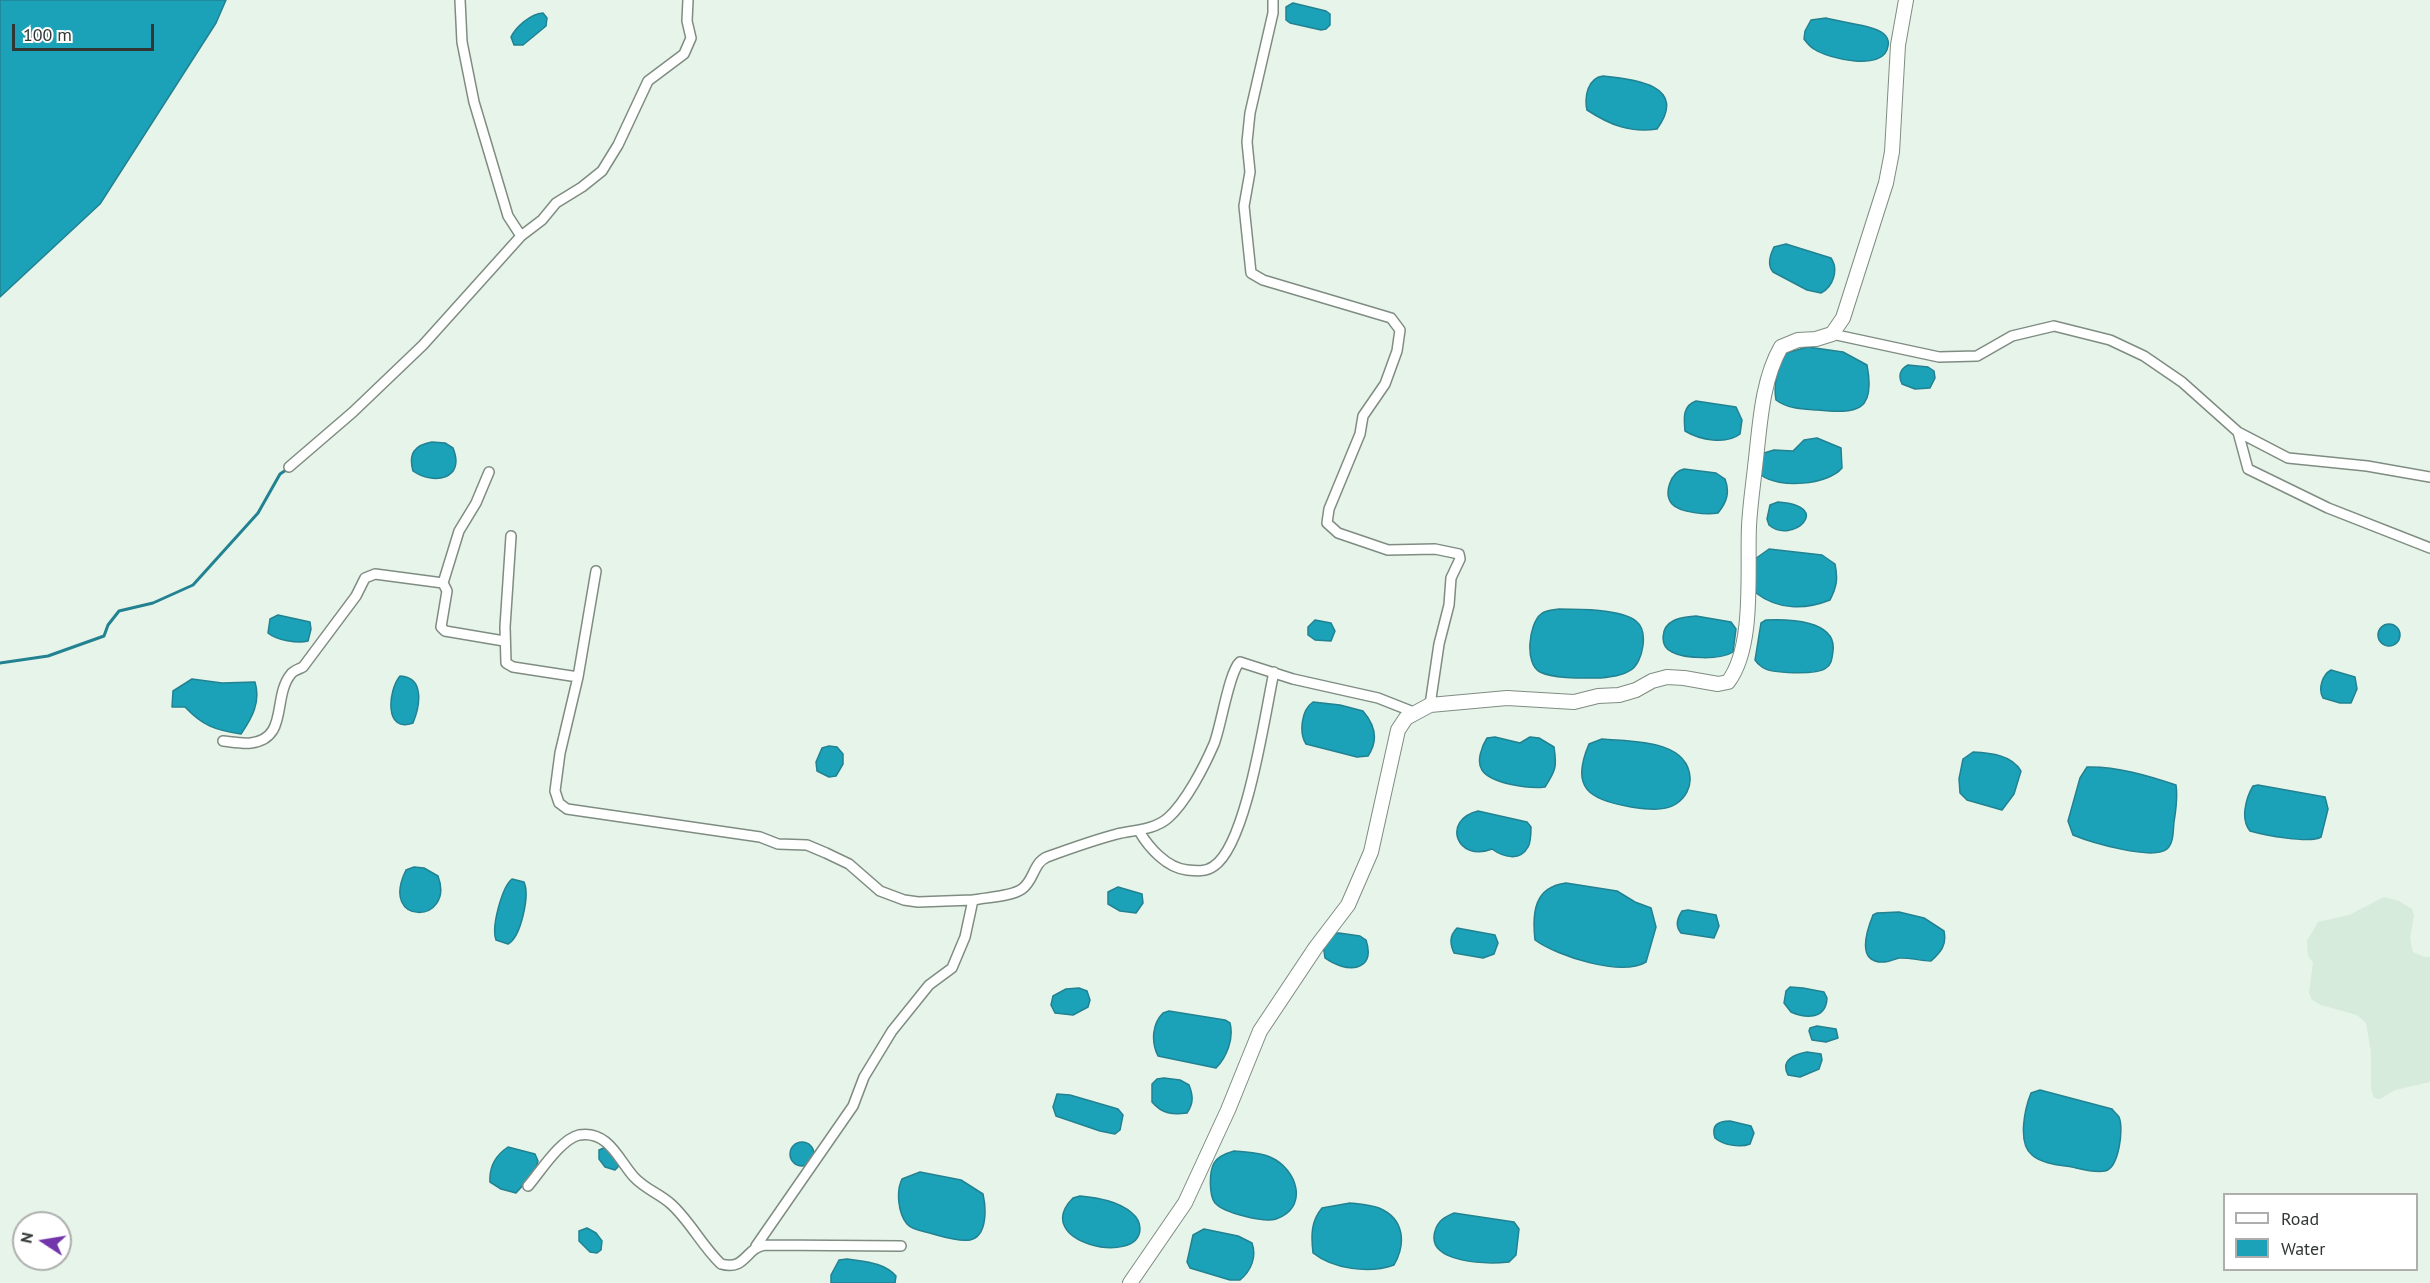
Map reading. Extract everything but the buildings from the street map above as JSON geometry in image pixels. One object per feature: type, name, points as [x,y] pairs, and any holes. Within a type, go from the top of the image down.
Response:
[{"type":"street","points":[[460,0],[462,42],[474,102],[508,216],[521,236]]},
{"type":"street","points":[[289,467],[353,412],[423,345],[521,236],[542,220],[556,203],[602,171],[618,145],[648,81],[684,54],[691,38],[687,21],[688,0]]},
{"type":"street","points":[[1273,0],[1273,13],[1250,113],[1247,142],[1250,172],[1244,206],[1251,273],[1263,280],[1391,318],[1400,330],[1399,345],[1385,384],[1363,416],[1359,434],[1329,508],[1327,524],[1338,533],[1388,550],[1435,549],[1459,554],[1460,559],[1451,578],[1449,605],[1439,644],[1430,705]]},
{"type":"street","points":[[1832,334],[1843,318],[1886,183],[1892,152],[1898,45],[1906,0]]},
{"type":"street","points":[[1130,1283],[1185,1203],[1228,1110],[1260,1030],[1316,946],[1348,905],[1371,852],[1398,730],[1406,718],[1430,705],[1507,698],[1574,702],[1598,696],[1619,695],[1667,677],[1718,684],[1728,682],[1737,670],[1744,649],[1749,524],[1761,412],[1776,356],[1781,347],[1798,340],[1816,339],[1832,334],[1939,357],[1977,356],[2012,336],[2054,326],[2110,340],[2144,356],[2182,382],[2238,432],[2288,458],[2367,466],[2430,477]]},
{"type":"street","points":[[2238,432],[2248,469],[2328,508],[2430,548]]},
{"type":"street","points":[[489,472],[476,503],[459,531],[443,583],[447,591],[441,627],[445,631],[504,641]]},
{"type":"street","points":[[511,536],[504,641],[506,663],[513,667],[578,677]]},
{"type":"street","points":[[596,572],[578,677],[560,753],[555,791],[559,803],[567,809],[704,827],[760,837],[789,846],[807,845],[849,864],[880,891],[904,900],[918,902],[973,900],[1015,892],[1024,888],[1034,869],[1044,858],[1117,834],[1139,831],[1168,817],[1188,796],[1214,745],[1235,666],[1240,662],[1293,679],[1378,698],[1416,713]]},
{"type":"street","points":[[223,741],[250,743],[266,738],[274,731],[284,689],[291,673],[303,668],[356,596],[365,578],[375,574],[443,583]]},
{"type":"street","points":[[1139,831],[1160,857],[1180,869],[1200,871],[1215,866],[1236,833],[1247,800],[1274,672]]},
{"type":"street","points":[[528,1186],[567,1140],[582,1135],[592,1137],[613,1147],[634,1177],[651,1192],[671,1204],[721,1264],[729,1266],[740,1264],[756,1246],[854,1106],[864,1077],[892,1031],[929,985],[952,968],[958,958],[973,900]]},
{"type":"street","points":[[756,1246],[835,1244],[901,1246]]},
{"type":"shaded area","points":[[2384,897],[2399,901],[2412,909],[2414,916],[2410,939],[2413,952],[2430,957],[2430,1082],[2395,1090],[2380,1099],[2374,1098],[2371,1088],[2371,1052],[2366,1023],[2357,1015],[2321,1005],[2312,1000],[2309,993],[2313,963],[2308,955],[2307,941],[2318,922],[2349,915]]},
{"type":"water","points":[[0,0],[226,0],[216,23],[100,204],[0,297]]},
{"type":"water","points":[[1293,3],[1326,11],[1330,14],[1330,25],[1321,30],[1290,23],[1286,20],[1286,7]]},
{"type":"water","points":[[543,13],[547,18],[546,26],[523,45],[514,45],[511,37],[516,29],[528,18]]},
{"type":"water","points":[[1826,18],[1865,26],[1884,34],[1888,43],[1885,54],[1877,59],[1855,61],[1821,53],[1804,39],[1805,31],[1811,20]]},
{"type":"water","points":[[1603,76],[1642,82],[1654,87],[1662,94],[1666,103],[1665,114],[1657,129],[1638,130],[1621,127],[1587,110],[1588,88],[1594,80]]},
{"type":"water","points":[[1786,244],[1831,258],[1835,273],[1829,287],[1821,293],[1807,290],[1773,272],[1770,257],[1774,247]]},
{"type":"water","points":[[1808,347],[1843,352],[1867,365],[1869,392],[1866,401],[1860,407],[1843,411],[1806,409],[1791,407],[1776,400],[1777,375],[1786,353]]},
{"type":"water","points":[[1908,365],[1928,367],[1934,371],[1935,378],[1930,388],[1915,389],[1902,384],[1900,373]]},
{"type":"water","points":[[1696,401],[1736,407],[1742,420],[1740,434],[1728,439],[1713,440],[1685,431],[1686,410],[1691,403]]},
{"type":"water","points":[[1817,438],[1841,448],[1842,468],[1835,474],[1803,483],[1779,482],[1761,475],[1760,460],[1764,453],[1774,450],[1793,451],[1804,440]]},
{"type":"water","points":[[432,442],[445,443],[453,448],[456,459],[455,467],[445,477],[430,478],[413,471],[411,459],[414,451],[421,445]]},
{"type":"water","points":[[1684,469],[1716,473],[1725,479],[1727,497],[1718,513],[1687,511],[1672,504],[1668,489],[1675,474]]},
{"type":"water","points":[[1778,502],[1795,505],[1804,510],[1806,516],[1804,522],[1797,528],[1788,530],[1778,530],[1769,525],[1767,519],[1770,505]]},
{"type":"water","points":[[1769,549],[1822,555],[1835,564],[1836,582],[1830,600],[1811,606],[1792,607],[1773,603],[1756,593],[1752,573],[1755,559]]},
{"type":"water","points":[[1559,609],[1610,612],[1636,621],[1642,632],[1643,646],[1635,666],[1624,674],[1600,678],[1561,677],[1540,672],[1535,668],[1530,653],[1531,634],[1537,619],[1543,613]]},
{"type":"water","points":[[278,615],[310,622],[308,641],[287,641],[268,633],[270,619]]},
{"type":"water","points":[[1696,616],[1731,622],[1736,629],[1733,652],[1703,658],[1685,656],[1668,649],[1663,636],[1669,624],[1679,619]]},
{"type":"water","points":[[1315,620],[1331,623],[1335,631],[1331,641],[1315,640],[1308,635],[1308,627]]},
{"type":"water","points":[[1766,620],[1798,621],[1819,627],[1832,641],[1833,651],[1829,665],[1821,670],[1804,673],[1775,671],[1761,666],[1755,660],[1761,623]]},
{"type":"water","points":[[2385,624],[2393,624],[2400,631],[2400,639],[2393,646],[2385,646],[2378,639],[2378,631]]},
{"type":"water","points":[[2331,670],[2355,677],[2357,689],[2351,703],[2340,703],[2323,698],[2322,682]]},
{"type":"water","points":[[400,676],[414,681],[419,701],[413,723],[404,725],[397,722],[391,709],[393,691]]},
{"type":"water","points":[[192,679],[222,683],[255,682],[256,703],[249,722],[241,734],[210,726],[185,707],[172,707],[173,691]]},
{"type":"water","points":[[1313,702],[1340,705],[1363,711],[1374,733],[1374,744],[1368,756],[1357,757],[1306,744],[1302,734],[1302,722],[1306,710]]},
{"type":"water","points":[[1495,737],[1520,743],[1530,737],[1539,738],[1554,747],[1555,768],[1545,787],[1502,782],[1482,770],[1480,754],[1483,745],[1487,738]]},
{"type":"water","points":[[1602,739],[1642,742],[1668,749],[1679,755],[1687,765],[1690,777],[1690,785],[1685,796],[1671,807],[1654,809],[1616,804],[1594,796],[1583,781],[1582,771],[1589,744]]},
{"type":"water","points":[[837,747],[843,754],[843,764],[836,776],[829,777],[817,771],[816,762],[822,748]]},
{"type":"water","points":[[1973,752],[2007,758],[2021,771],[2014,794],[2002,810],[1967,800],[1960,793],[1959,779],[1963,759]]},
{"type":"water","points":[[2087,767],[2121,770],[2176,785],[2177,804],[2173,836],[2167,849],[2160,852],[2136,852],[2073,835],[2068,821],[2080,778]]},
{"type":"water","points":[[2253,786],[2325,797],[2328,809],[2321,837],[2307,840],[2276,837],[2250,831],[2245,821],[2245,808]]},
{"type":"water","points":[[1478,811],[1527,822],[1531,827],[1531,837],[1525,852],[1511,857],[1492,849],[1480,852],[1462,846],[1457,831],[1460,823],[1467,816]]},
{"type":"water","points":[[414,867],[424,868],[438,876],[441,892],[437,903],[428,910],[418,912],[409,910],[402,902],[400,889],[406,870]]},
{"type":"water","points":[[512,879],[524,882],[526,896],[517,933],[508,944],[496,940],[495,926],[501,898]]},
{"type":"water","points":[[1566,883],[1617,891],[1651,908],[1656,927],[1646,962],[1621,967],[1589,963],[1558,952],[1535,940],[1534,920],[1537,903],[1547,890],[1555,885]]},
{"type":"water","points":[[1118,887],[1142,894],[1143,903],[1136,913],[1120,911],[1108,904],[1108,892]]},
{"type":"water","points":[[1682,911],[1716,915],[1719,926],[1714,938],[1681,933],[1677,925],[1678,920]]},
{"type":"water","points":[[1899,912],[1924,918],[1944,931],[1945,940],[1942,948],[1931,961],[1899,958],[1889,962],[1876,961],[1866,952],[1866,937],[1873,915]]},
{"type":"water","points":[[1457,928],[1495,935],[1498,943],[1494,954],[1483,958],[1454,953],[1451,940]]},
{"type":"water","points":[[1331,934],[1360,936],[1366,940],[1367,959],[1363,964],[1350,968],[1325,958],[1323,944]]},
{"type":"water","points":[[1790,987],[1824,992],[1827,998],[1826,1005],[1815,1016],[1803,1016],[1791,1012],[1784,1003],[1786,991]]},
{"type":"water","points":[[1079,988],[1087,991],[1090,1000],[1088,1007],[1073,1015],[1055,1013],[1051,1005],[1053,996],[1066,989]]},
{"type":"water","points":[[1169,1011],[1225,1020],[1230,1023],[1229,1047],[1216,1068],[1158,1056],[1154,1039],[1155,1028],[1159,1017]]},
{"type":"water","points":[[1817,1026],[1836,1029],[1838,1038],[1826,1042],[1812,1040],[1810,1028]]},
{"type":"water","points":[[1807,1052],[1821,1054],[1819,1069],[1800,1077],[1788,1075],[1787,1062],[1798,1054]]},
{"type":"water","points":[[1157,1079],[1180,1080],[1189,1085],[1192,1099],[1187,1113],[1168,1113],[1152,1102],[1152,1084]]},
{"type":"water","points":[[2040,1090],[2112,1109],[2119,1117],[2121,1130],[2117,1155],[2110,1168],[2105,1171],[2088,1170],[2046,1162],[2036,1158],[2027,1150],[2024,1134],[2025,1116],[2031,1093]]},
{"type":"water","points":[[1057,1094],[1070,1095],[1118,1109],[1123,1115],[1120,1130],[1115,1134],[1100,1131],[1056,1116],[1053,1107]]},
{"type":"water","points":[[1730,1121],[1751,1126],[1754,1133],[1750,1144],[1732,1145],[1715,1138],[1716,1125]]},
{"type":"water","points":[[802,1142],[810,1146],[814,1154],[810,1162],[802,1166],[794,1162],[790,1154],[794,1146]]},
{"type":"water","points":[[508,1147],[535,1154],[538,1161],[534,1173],[516,1193],[501,1189],[490,1182],[494,1162]]},
{"type":"water","points":[[606,1147],[618,1160],[618,1167],[615,1170],[605,1167],[599,1159],[599,1150]]},
{"type":"water","points":[[1234,1151],[1266,1155],[1287,1170],[1296,1188],[1296,1198],[1286,1214],[1271,1220],[1254,1218],[1235,1214],[1215,1203],[1211,1189],[1212,1167],[1220,1157]]},
{"type":"water","points":[[920,1172],[961,1180],[983,1194],[985,1206],[983,1227],[976,1237],[970,1240],[951,1239],[916,1229],[907,1224],[900,1208],[900,1184],[902,1179]]},
{"type":"water","points":[[1080,1196],[1114,1203],[1132,1213],[1137,1218],[1140,1227],[1135,1240],[1123,1246],[1107,1247],[1090,1244],[1075,1237],[1065,1227],[1063,1214],[1073,1198]]},
{"type":"water","points":[[1350,1203],[1379,1208],[1394,1219],[1401,1233],[1401,1241],[1394,1265],[1374,1269],[1352,1268],[1331,1263],[1313,1253],[1313,1229],[1322,1208]]},
{"type":"water","points":[[1454,1213],[1514,1222],[1519,1229],[1516,1255],[1509,1262],[1488,1263],[1461,1260],[1440,1250],[1434,1242],[1436,1227],[1442,1219]]},
{"type":"water","points":[[587,1228],[596,1233],[602,1241],[601,1250],[597,1253],[590,1252],[579,1241],[579,1231]]},
{"type":"water","points":[[1204,1229],[1238,1236],[1252,1243],[1254,1253],[1252,1263],[1240,1280],[1230,1280],[1190,1268],[1187,1262],[1193,1235]]},
{"type":"water","points":[[839,1260],[873,1263],[891,1271],[896,1276],[895,1283],[831,1283],[831,1275]]},
{"type":"waterway","points":[[0,663],[48,656],[104,636],[108,625],[119,611],[153,603],[193,585],[258,513],[280,474],[289,468]]}]
